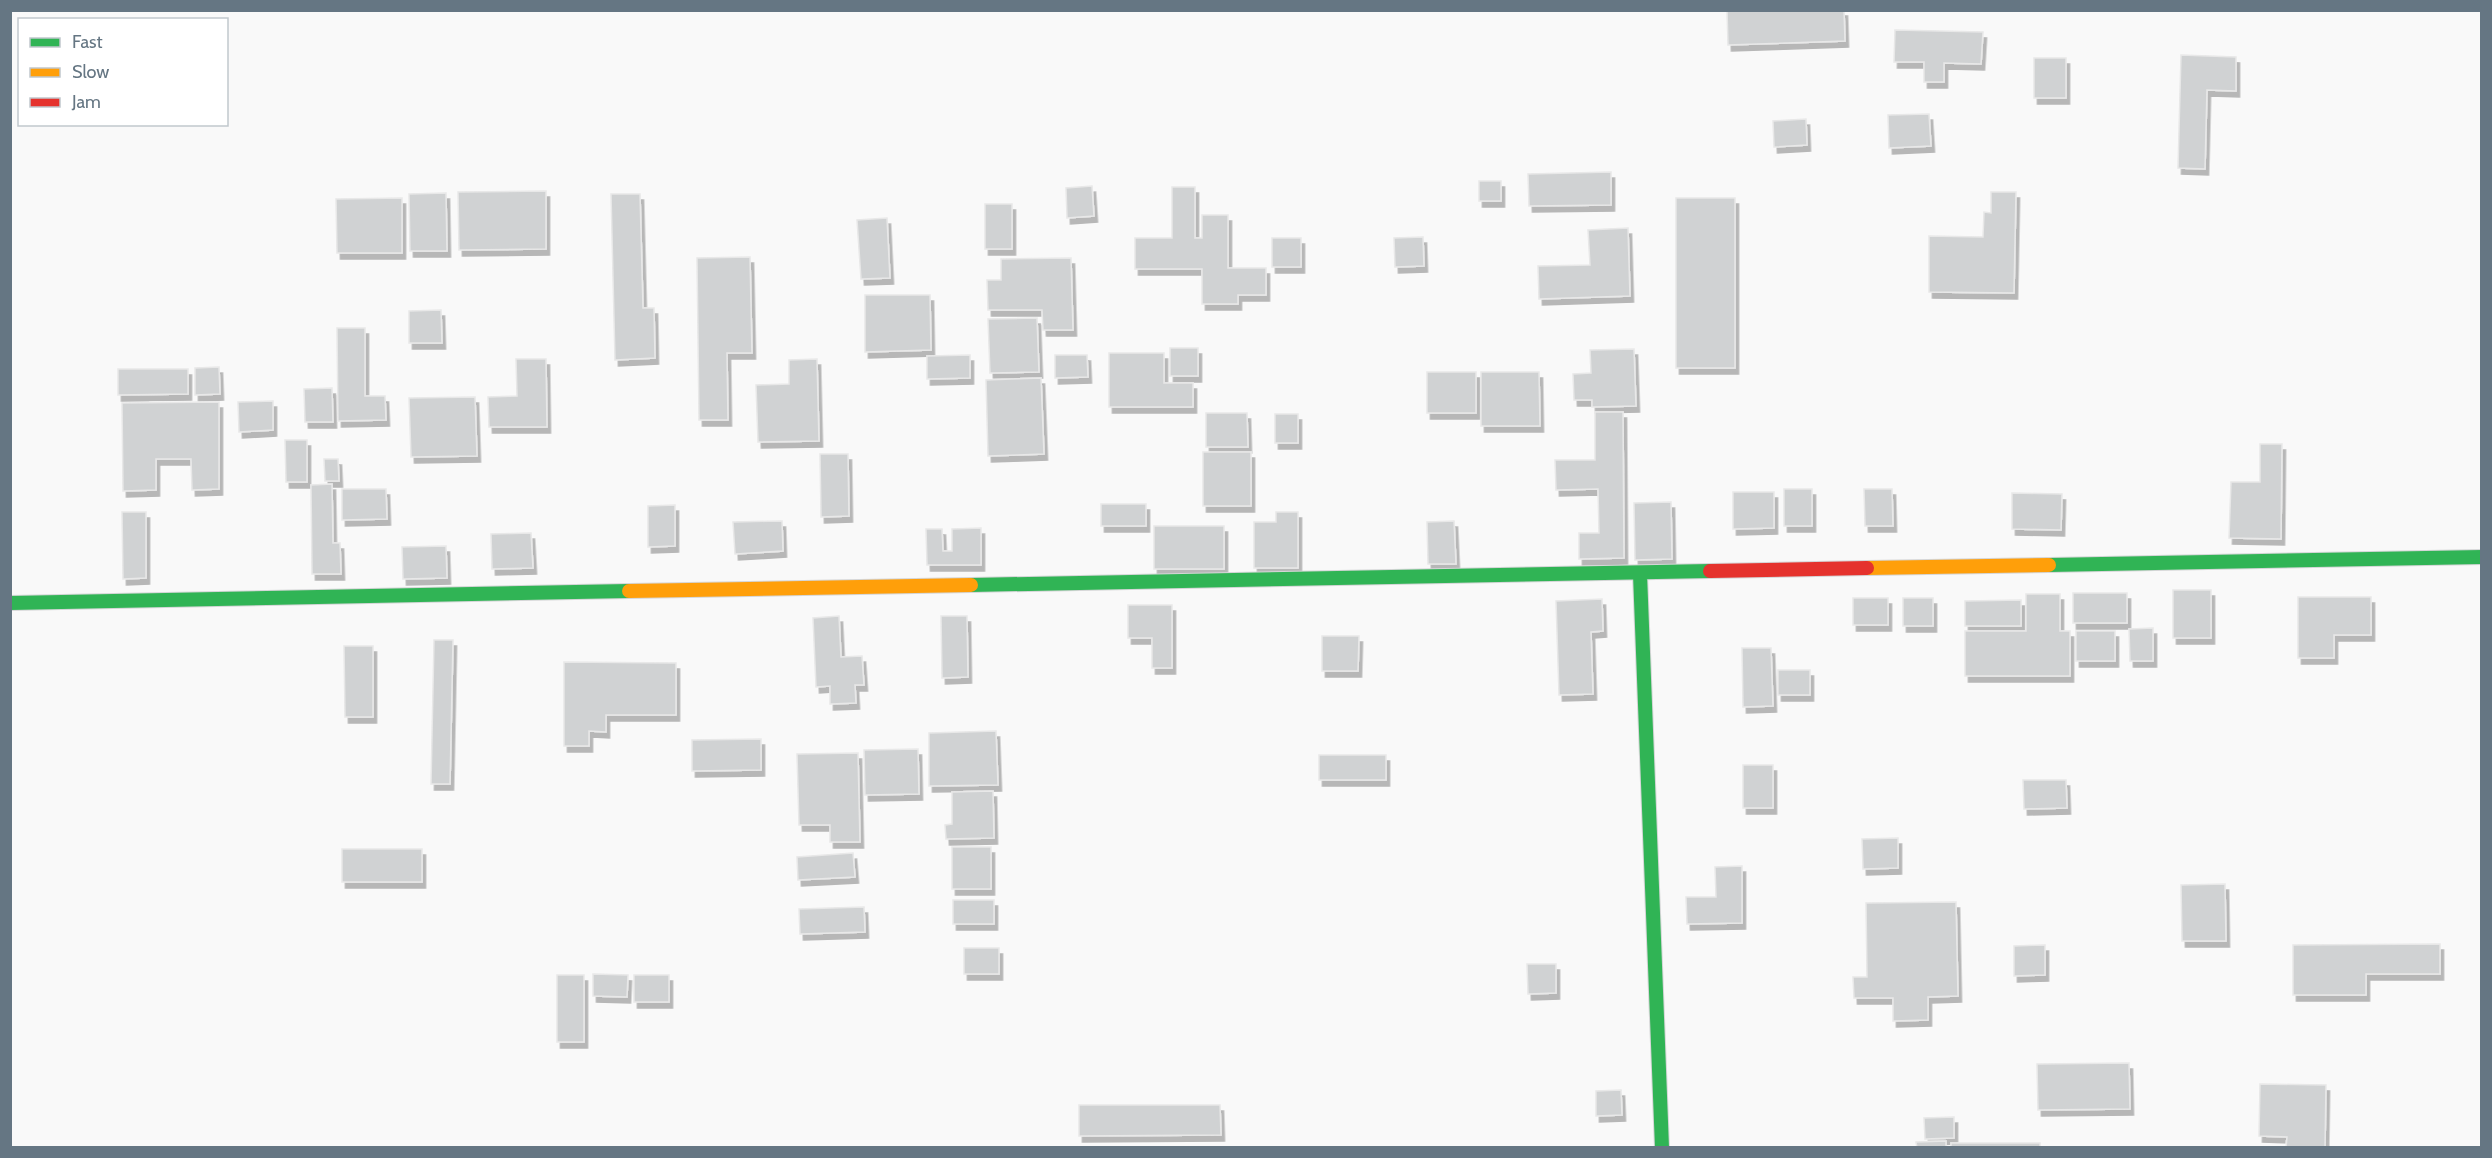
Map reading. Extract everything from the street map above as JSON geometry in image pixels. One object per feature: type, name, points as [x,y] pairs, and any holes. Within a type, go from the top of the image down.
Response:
[{"type":"street","points":[[10,603],[2481,557]]},
{"type":"street","points":[[1640,574],[1662,1148]]},
{"type":"building","points":[[1727,10],[1844,10],[1845,41],[1728,45]]},
{"type":"building","points":[[1895,30],[1983,32],[1981,64],[1944,63],[1944,82],[1924,82],[1924,62],[1894,62]]},
{"type":"building","points":[[2181,55],[2236,57],[2236,91],[2207,90],[2205,169],[2178,168]]},
{"type":"building","points":[[2034,58],[2066,58],[2066,98],[2034,98]]},
{"type":"building","points":[[1929,114],[1931,146],[1889,148],[1888,115]]},
{"type":"building","points":[[1806,119],[1807,145],[1774,147],[1773,121]]},
{"type":"building","points":[[1611,172],[1611,205],[1529,206],[1528,174]]},
{"type":"building","points":[[1479,181],[1501,181],[1501,201],[1479,201]]},
{"type":"building","points":[[1092,186],[1094,216],[1067,218],[1066,188]]},
{"type":"building","points":[[1172,187],[1195,187],[1195,238],[1202,238],[1202,215],[1228,215],[1228,268],[1266,268],[1266,295],[1238,295],[1238,304],[1202,304],[1202,269],[1135,269],[1135,238],[1172,238]]},
{"type":"building","points":[[546,191],[546,249],[459,250],[458,192]]},
{"type":"building","points":[[1991,192],[2016,192],[2014,293],[1929,292],[1929,236],[1983,237],[1984,212],[1991,213]]},
{"type":"building","points":[[446,193],[447,251],[410,251],[409,194]]},
{"type":"building","points":[[611,194],[640,194],[643,308],[654,308],[655,358],[615,360]]},
{"type":"building","points":[[402,198],[402,253],[337,253],[336,199]]},
{"type":"building","points":[[1676,198],[1735,198],[1735,368],[1676,368]]},
{"type":"building","points":[[985,204],[1012,204],[1012,249],[985,249]]},
{"type":"building","points":[[887,218],[890,278],[861,279],[857,220]]},
{"type":"building","points":[[1628,228],[1630,296],[1539,299],[1538,266],[1590,265],[1588,230]]},
{"type":"building","points":[[1423,237],[1424,266],[1395,267],[1394,238]]},
{"type":"building","points":[[1272,238],[1301,238],[1301,267],[1272,267]]},
{"type":"building","points":[[750,257],[752,353],[727,353],[728,420],[699,420],[697,258]]},
{"type":"building","points":[[1071,258],[1073,330],[1043,330],[1042,310],[988,310],[987,280],[1001,280],[1001,259]]},
{"type":"building","points":[[865,295],[930,295],[931,350],[865,352]]},
{"type":"building","points":[[441,310],[442,343],[409,343],[409,311]]},
{"type":"building","points":[[1037,318],[1039,372],[990,373],[988,319]]},
{"type":"building","points":[[337,328],[365,328],[365,396],[385,396],[386,420],[338,421]]},
{"type":"building","points":[[1170,348],[1198,348],[1198,376],[1170,376]]},
{"type":"building","points":[[1634,349],[1636,406],[1592,407],[1592,400],[1574,400],[1573,374],[1591,373],[1590,350]]},
{"type":"building","points":[[1109,353],[1164,353],[1164,383],[1193,383],[1193,407],[1109,407]]},
{"type":"building","points":[[970,355],[970,378],[927,379],[927,356]]},
{"type":"building","points":[[1055,355],[1087,355],[1088,377],[1055,378]]},
{"type":"building","points":[[516,359],[546,359],[547,427],[489,427],[488,397],[517,396]]},
{"type":"building","points":[[817,359],[819,441],[758,442],[756,385],[789,384],[789,360]]},
{"type":"building","points":[[219,367],[220,394],[195,395],[195,368]]},
{"type":"building","points":[[118,369],[188,369],[188,394],[118,395]]},
{"type":"building","points":[[1427,372],[1476,372],[1476,413],[1427,413]]},
{"type":"building","points":[[1481,372],[1539,372],[1540,426],[1481,426]]},
{"type":"building","points":[[1041,378],[1044,454],[988,456],[986,380]]},
{"type":"building","points":[[332,388],[333,422],[305,422],[304,389]]},
{"type":"building","points":[[475,397],[477,456],[411,457],[409,398]]},
{"type":"building","points":[[273,401],[273,430],[239,432],[238,402]]},
{"type":"building","points":[[219,402],[219,489],[192,490],[191,459],[156,459],[156,490],[123,491],[122,403]]},
{"type":"building","points":[[1595,412],[1623,412],[1624,558],[1579,559],[1579,533],[1599,533],[1598,489],[1556,490],[1555,460],[1595,460]]},
{"type":"building","points":[[1206,413],[1247,413],[1248,447],[1206,447]]},
{"type":"building","points":[[1275,414],[1298,414],[1298,443],[1275,443]]},
{"type":"building","points":[[285,440],[307,440],[307,482],[286,482]]},
{"type":"building","points":[[2260,444],[2282,444],[2281,539],[2229,538],[2231,482],[2260,482]]},
{"type":"building","points":[[1203,452],[1251,452],[1251,506],[1203,506]]},
{"type":"building","points":[[820,454],[848,454],[849,516],[821,517]]},
{"type":"building","points":[[324,459],[338,459],[339,481],[325,481]]},
{"type":"building","points":[[332,484],[333,543],[340,543],[341,574],[312,574],[311,485]]},
{"type":"building","points":[[342,489],[386,489],[387,519],[342,520]]},
{"type":"building","points":[[1784,489],[1812,489],[1812,526],[1784,526]]},
{"type":"building","points":[[1864,489],[1892,489],[1893,526],[1865,526]]},
{"type":"building","points":[[1733,492],[1774,492],[1774,528],[1733,529]]},
{"type":"building","points":[[2012,493],[2062,494],[2061,530],[2012,529]]},
{"type":"building","points":[[1671,502],[1672,559],[1635,560],[1634,503]]},
{"type":"building","points":[[1101,504],[1146,504],[1146,526],[1101,526]]},
{"type":"building","points":[[675,505],[675,546],[648,547],[648,506]]},
{"type":"building","points":[[122,512],[146,512],[146,578],[123,579]]},
{"type":"building","points":[[1276,512],[1298,512],[1298,568],[1254,568],[1254,522],[1276,522]]},
{"type":"building","points":[[782,521],[783,551],[735,554],[733,522]]},
{"type":"building","points":[[1454,521],[1456,564],[1428,564],[1427,522]]},
{"type":"building","points":[[1154,526],[1224,526],[1224,569],[1154,569]]},
{"type":"building","points":[[981,528],[981,565],[927,565],[926,529],[942,529],[943,551],[952,551],[952,529]]},
{"type":"building","points":[[531,533],[533,568],[492,569],[491,534]]},
{"type":"building","points":[[446,546],[447,578],[403,579],[402,547]]},
{"type":"building","points":[[2173,590],[2211,590],[2211,638],[2173,638]]},
{"type":"building","points":[[2073,593],[2127,593],[2127,623],[2073,623]]},
{"type":"building","points":[[2026,594],[2060,594],[2060,631],[2070,631],[2070,676],[1965,676],[1965,631],[2026,631]]},
{"type":"building","points":[[2298,597],[2371,597],[2371,635],[2334,635],[2334,658],[2298,658]]},
{"type":"building","points":[[1853,598],[1888,598],[1888,625],[1853,625]]},
{"type":"building","points":[[1903,598],[1933,598],[1933,626],[1903,626]]},
{"type":"building","points":[[1602,599],[1603,631],[1591,632],[1593,694],[1559,695],[1556,601]]},
{"type":"building","points":[[2021,600],[2021,626],[1965,626],[1965,601]]},
{"type":"building","points":[[1128,605],[1172,605],[1172,668],[1152,668],[1152,638],[1128,638]]},
{"type":"building","points":[[839,616],[841,657],[862,656],[864,685],[855,685],[856,703],[830,704],[830,686],[816,687],[813,618]]},
{"type":"building","points":[[941,616],[967,616],[968,677],[942,678]]},
{"type":"building","points":[[2153,628],[2153,661],[2130,661],[2129,629]]},
{"type":"building","points":[[2076,631],[2115,631],[2115,661],[2076,661]]},
{"type":"building","points":[[1322,636],[1359,636],[1358,671],[1322,671]]},
{"type":"building","points":[[434,640],[453,640],[450,784],[431,784]]},
{"type":"building","points":[[344,646],[373,646],[373,717],[345,717]]},
{"type":"building","points":[[1742,648],[1771,648],[1773,706],[1743,707]]},
{"type":"building","points":[[564,662],[676,663],[676,715],[606,715],[606,732],[589,731],[589,746],[564,746]]},
{"type":"building","points":[[1778,670],[1810,670],[1810,695],[1778,695]]},
{"type":"building","points":[[996,731],[998,785],[929,786],[929,733]]},
{"type":"building","points":[[761,739],[761,770],[692,771],[692,740]]},
{"type":"building","points":[[918,749],[919,794],[865,795],[864,750]]},
{"type":"building","points":[[858,753],[860,842],[830,842],[830,825],[799,825],[797,754]]},
{"type":"building","points":[[1319,755],[1386,755],[1386,780],[1319,780]]},
{"type":"building","points":[[1743,765],[1773,765],[1773,808],[1743,808]]},
{"type":"building","points":[[2023,780],[2066,780],[2067,808],[2024,809]]},
{"type":"building","points":[[993,791],[994,838],[946,839],[945,825],[952,824],[952,792]]},
{"type":"building","points":[[1898,838],[1898,868],[1863,869],[1862,839]]},
{"type":"building","points":[[952,847],[991,847],[991,889],[952,889]]},
{"type":"building","points":[[342,849],[422,849],[422,882],[342,882]]},
{"type":"building","points":[[853,853],[855,877],[798,880],[797,857]]},
{"type":"building","points":[[1742,866],[1742,923],[1687,924],[1686,897],[1716,897],[1715,867]]},
{"type":"building","points":[[2225,884],[2226,941],[2182,941],[2181,885]]},
{"type":"building","points":[[953,900],[994,900],[994,924],[953,924]]},
{"type":"building","points":[[1956,902],[1958,996],[1928,997],[1928,1020],[1893,1021],[1893,998],[1854,998],[1853,977],[1867,977],[1866,903]]},
{"type":"building","points":[[864,907],[865,932],[800,934],[799,909]]},
{"type":"building","points":[[2440,944],[2440,974],[2366,974],[2366,995],[2293,995],[2293,945]]},
{"type":"building","points":[[2045,945],[2045,975],[2014,976],[2014,946]]},
{"type":"building","points":[[964,948],[999,948],[999,974],[964,974]]},
{"type":"building","points":[[1527,964],[1556,964],[1556,993],[1528,994]]},
{"type":"building","points":[[593,974],[628,975],[627,997],[593,996]]},
{"type":"building","points":[[557,975],[584,975],[584,1042],[557,1042]]},
{"type":"building","points":[[634,975],[669,975],[669,1002],[634,1002]]},
{"type":"building","points":[[2129,1063],[2130,1109],[2038,1110],[2037,1064]]},
{"type":"building","points":[[2260,1084],[2326,1085],[2325,1148],[2286,1148],[2287,1137],[2259,1136]]},
{"type":"building","points":[[1621,1090],[1622,1115],[1596,1116],[1596,1091]]},
{"type":"building","points":[[1079,1105],[1220,1105],[1221,1135],[1079,1136]]},
{"type":"building","points":[[1954,1117],[1954,1138],[1925,1139],[1924,1118]]},
{"type":"building","points":[[1946,1141],[1946,1148],[1917,1148],[1916,1142]]},
{"type":"building","points":[[1951,1143],[2040,1143],[2040,1148],[1951,1148]]},
{"type":"traffic: fast","points":[[2049,565],[2482,557]]},
{"type":"traffic: fast","points":[[971,585],[1710,571]]},
{"type":"traffic: fast","points":[[1640,574],[1662,1148]]},
{"type":"traffic: fast","points":[[10,603],[629,591]]},
{"type":"traffic: slow","points":[[1867,568],[2049,565]]},
{"type":"traffic: slow","points":[[629,591],[971,585]]},
{"type":"traffic: jam","points":[[1710,571],[1867,568]]}]
